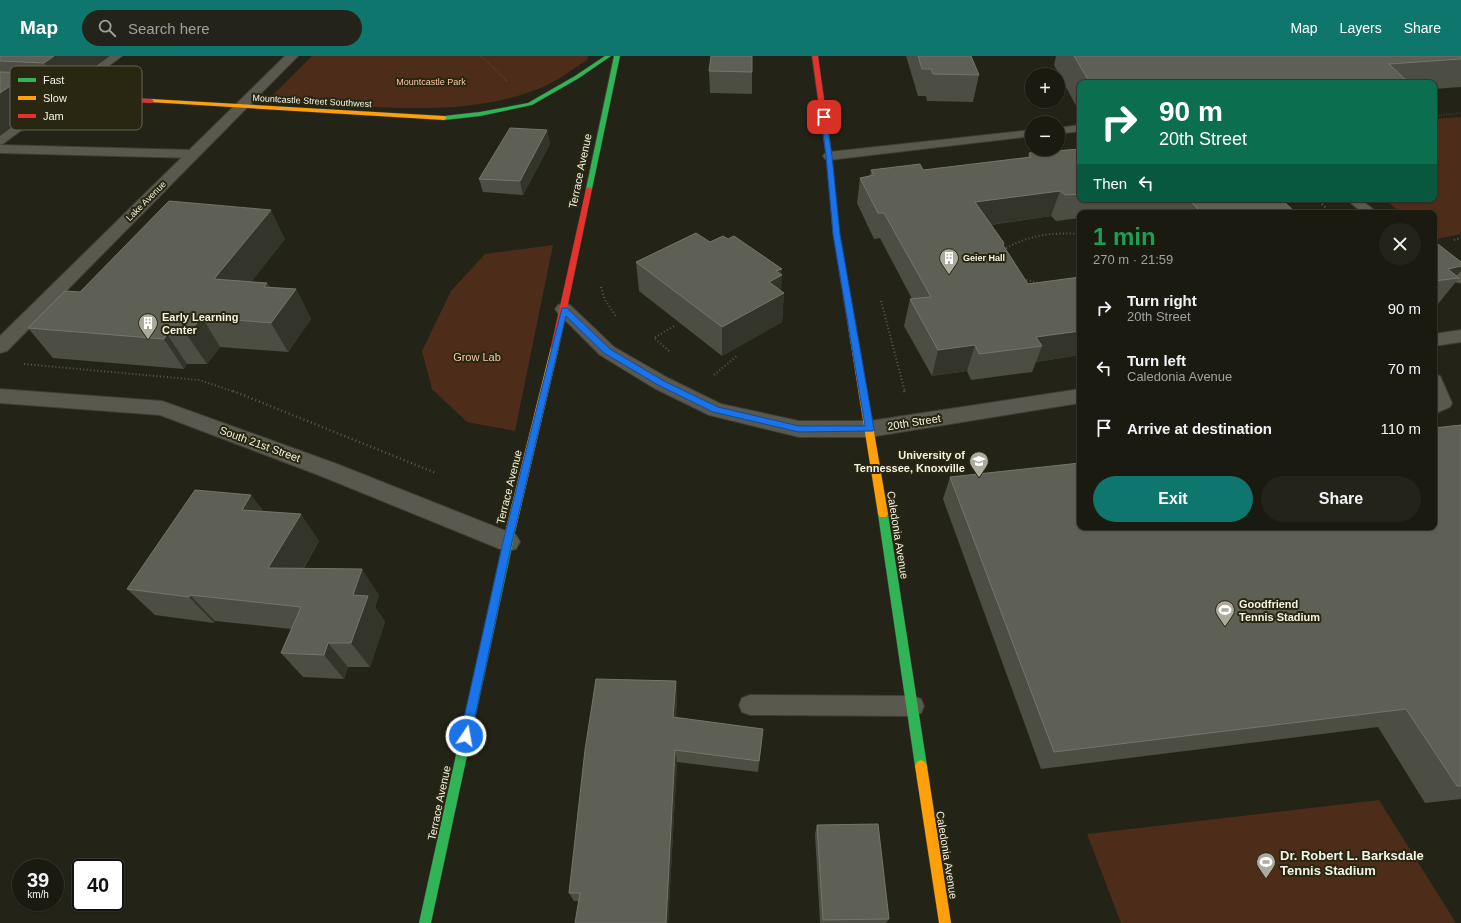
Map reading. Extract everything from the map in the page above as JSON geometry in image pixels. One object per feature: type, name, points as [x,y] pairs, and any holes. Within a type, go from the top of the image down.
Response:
[{"type":"street","name":"Lake Avenue","points":[[0,347],[239,107],[292,56]]},
{"type":"street","name":"Mountcastle Street Southwest","points":[[142,101],[445,118],[480,114],[530,104],[577,77],[608,56]]},
{"type":"street","name":"Terrace Avenue","points":[[425,923],[508,542],[564,310],[617,56]]},
{"type":"street","name":"Caledonia Avenue","points":[[815,56],[829,156],[836,234],[870,429],[945,923]]},
{"type":"street","name":"Mountcastle Street Southwest","points":[[0,92],[10,93]]},
{"type":"street","name":"20th Street","points":[[564,310],[607,351],[661,383],[716,410],[799,429],[870,429],[1077,396]]},
{"type":"street","points":[[1437,340],[1461,336]]},
{"type":"street","name":"South 21st Street","points":[[0,396],[162,408],[330,470],[508,542]]},
{"type":"lane","points":[[103,66],[117,56]]},
{"type":"lane","points":[[1065,130],[1077,128]]},
{"type":"lane","points":[[0,141],[15,130]]},
{"type":"lane","points":[[829,156],[1025,134]]},
{"type":"lane","points":[[0,149],[193,154]]},
{"type":"lane","points":[[1356,202],[1367,210]]},
{"type":"lane","points":[[1437,262],[1461,280]]},
{"type":"lane","points":[[1437,387],[1444,403],[1437,406]]},
{"type":"lane","points":[[750,705],[913,706]]},
{"type":"path","points":[[481,56],[530,104]]},
{"type":"path","points":[[1437,116],[1461,113]]},
{"type":"path","points":[[1319,202],[1327,209]]},
{"type":"path","points":[[1000,252],[1017,241],[1041,234],[1063,232],[1077,234]]},
{"type":"path","points":[[1022,279],[1042,284]]},
{"type":"path","points":[[601,285],[605,300],[617,317]]},
{"type":"path","points":[[674,326],[654,338],[674,356]]},
{"type":"path","points":[[711,378],[738,355]]},
{"type":"green space","name":"Mountcastle Park","points":[[312,56],[588,56],[587,60],[556,81],[542,87],[513,97],[469,106],[424,108],[378,107],[314,104],[274,97],[274,94]]},
{"type":"green space","points":[[1461,117],[1461,234],[1437,239],[1437,210],[1398,210],[1388,202],[1437,202],[1437,119]]},
{"type":"green space","name":"Grow Lab","points":[[553,245],[515,431],[467,422],[432,389],[422,351],[451,291],[485,254]]},
{"type":"green space","name":"Dr. Robert L. Barksdale Tennis Stadium","points":[[1379,800],[1456,923],[1121,923],[1087,834]]},
{"type":"building","points":[[0,56],[54,56],[44,63],[0,61]]},
{"type":"building","points":[[711,56],[752,56],[752,72],[709,71]]},
{"type":"building","points":[[918,56],[971,56],[979,75],[933,74],[931,69],[922,69]]},
{"type":"building","points":[[1074,56],[1461,56],[1461,59],[1389,64],[1406,80],[1088,80]]},
{"type":"building","points":[[0,72],[10,72],[10,86],[0,93]]},
{"type":"building","points":[[510,128],[547,130],[520,181],[479,179]]},
{"type":"building","name":"Geier Hall","points":[[1077,149],[1077,194],[1065,195],[1060,191],[975,202],[1004,243],[1003,245],[1028,284],[1077,277],[1077,331],[1036,337],[1042,346],[979,354],[975,345],[938,350],[910,299],[931,297],[884,213],[878,213],[860,178],[874,175],[871,170],[920,164],[923,170],[1031,157],[1065,156],[1065,150]]},
{"type":"building","points":[[169,201],[271,210],[214,279],[267,283],[264,287],[296,289],[271,323],[202,317],[187,335],[167,334],[164,339],[28,328],[65,291],[80,292]]},
{"type":"building","points":[[1191,202],[1284,202],[1293,210],[1199,210]]},
{"type":"building","points":[[696,233],[710,242],[723,236],[728,239],[734,236],[782,269],[776,271],[782,275],[769,282],[784,293],[722,327],[636,262]]},
{"type":"building","points":[[1437,243],[1461,262],[1461,266],[1448,269],[1459,278],[1437,281]]},
{"type":"building","name":"Goodfriend Tennis Stadium","points":[[1461,425],[1461,786],[1457,786],[1406,709],[1054,752],[950,477],[1077,463],[1077,530],[1437,530],[1437,428]]},
{"type":"building","points":[[195,490],[251,495],[242,510],[301,514],[268,568],[362,569],[353,595],[368,596],[351,643],[328,643],[324,655],[281,653],[301,607],[190,595],[189,597],[127,589]]},
{"type":"building","points":[[596,679],[676,681],[673,717],[763,729],[759,761],[675,750],[666,923],[575,923],[580,893],[569,893],[585,750]]},
{"type":"building","points":[[878,824],[889,919],[823,920],[817,825]]},
{"type":"traffic: fast","points":[[444,118],[480,114],[530,104],[577,77],[608,56]]},
{"type":"traffic: fast","points":[[589,189],[617,56]]},
{"type":"traffic: fast","points":[[883,514],[921,766]]},
{"type":"traffic: fast","points":[[425,923],[511,528]]},
{"type":"traffic: slow","points":[[151,101],[444,118]]},
{"type":"traffic: slow","points":[[852,326],[883,514]]},
{"type":"traffic: slow","points":[[511,528],[555,347]]},
{"type":"traffic: slow","points":[[921,766],[945,923]]},
{"type":"traffic: jam","points":[[815,56],[829,156],[836,234],[852,326]]},
{"type":"traffic: jam","points":[[0,92],[10,93]]},
{"type":"traffic: jam","points":[[142,100],[151,101]]},
{"type":"traffic: jam","points":[[555,347],[589,189]]},
{"type":"place","name":"Geier Hall","points":[[949,275]]},
{"type":"place","name":"Early Learning Center","points":[[148,340]]},
{"type":"place","name":"University of Tennessee, Knoxville","points":[[979,478]]},
{"type":"place","name":"Goodfriend Tennis Stadium","points":[[1225,627]]},
{"type":"place","name":"Dr. Robert L. Barksdale Tennis Stadium","points":[[1266,879]]},
{"type":"route","points":[[466,736],[508,542],[564,310],[607,351],[661,383],[716,410],[799,429],[870,429],[836,234],[824,117]]}]
